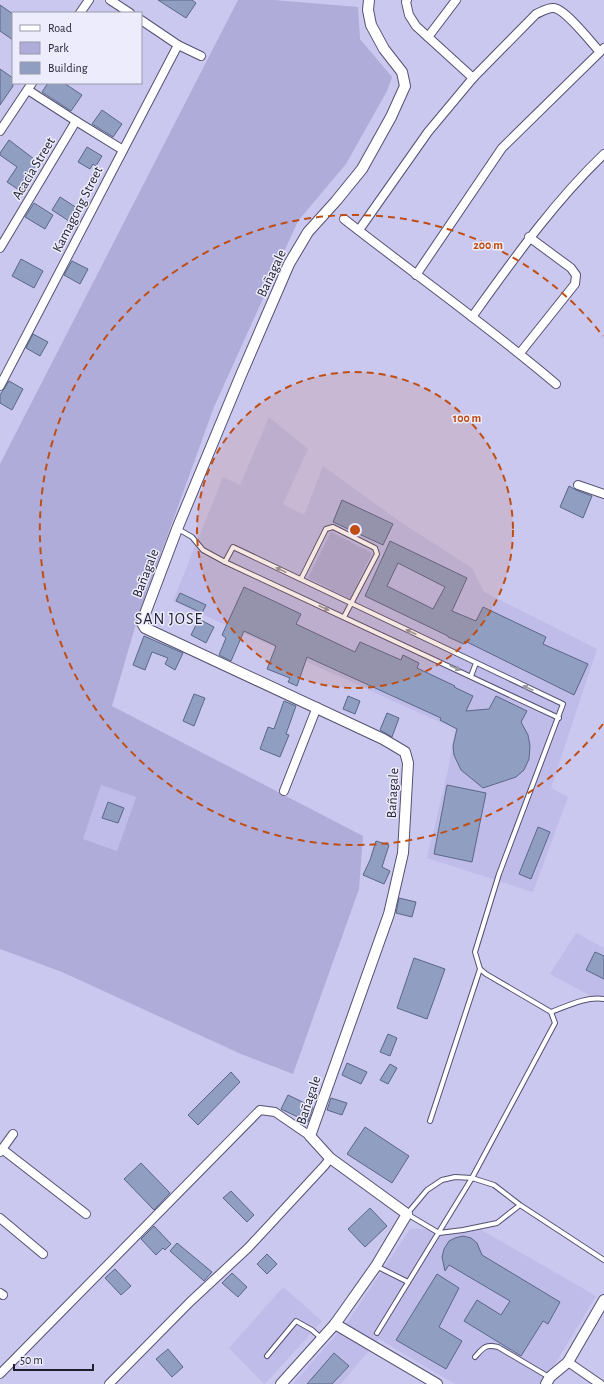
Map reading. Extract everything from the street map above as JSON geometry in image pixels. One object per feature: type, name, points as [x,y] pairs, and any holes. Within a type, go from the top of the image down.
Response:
[{"type":"street","points":[[81,12],[89,0]]},
{"type":"street","points":[[110,0],[128,12]]},
{"type":"street","name":"Bañagale","points":[[368,0],[370,25],[384,49],[402,72],[405,86],[391,117],[362,169],[308,232],[289,264],[177,529],[142,623],[145,628],[317,707],[383,739],[405,752],[408,763],[403,853],[390,914],[310,1136],[330,1158],[407,1214]]},
{"type":"street","points":[[407,0],[406,2],[409,15],[416,26],[473,78]]},
{"type":"street","points":[[428,37],[456,0]]},
{"type":"street","points":[[359,230],[428,132],[473,78],[536,14],[554,8],[564,13],[602,50],[502,148],[416,275]]},
{"type":"street","points":[[142,21],[178,44],[201,56]]},
{"type":"street","name":"Kamagong Street","points":[[0,386],[178,44]]},
{"type":"street","points":[[0,131],[30,86],[76,121],[123,150]]},
{"type":"street","name":"Acacia Street","points":[[0,248],[76,121]]},
{"type":"street","points":[[472,316],[529,237],[564,195],[604,154]]},
{"type":"street","points":[[344,219],[520,353],[556,384]]},
{"type":"street","points":[[520,353],[575,284],[576,276],[571,268],[529,237]]},
{"type":"street","points":[[578,485],[604,494]]},
{"type":"street","points":[[284,791],[317,707]]},
{"type":"street","points":[[0,1374],[260,1110],[275,1112],[310,1136]]},
{"type":"street","points":[[13,1134],[1,1150],[86,1214]]},
{"type":"street","points":[[109,1384],[190,1302],[248,1248],[330,1158]]},
{"type":"street","points":[[281,1384],[320,1338],[334,1324],[376,1266],[407,1214]]},
{"type":"street","points":[[0,1218],[43,1254]]},
{"type":"street","points":[[548,1381],[568,1362],[604,1300]]},
{"type":"street","points":[[334,1324],[437,1384]]},
{"type":"street","points":[[568,1362],[600,1384]]},
{"type":"lane","points":[[301,579],[326,529],[333,527],[375,548],[377,554],[344,617]]},
{"type":"lane","points":[[177,529],[192,537],[203,550],[225,562],[559,718]]},
{"type":"lane","points":[[225,562],[233,546],[351,604],[563,704],[499,874],[475,952],[480,969],[551,1012],[555,1023],[472,1178],[378,1333]]},
{"type":"lane","points":[[471,676],[476,663]]},
{"type":"lane","points":[[430,1121],[480,969]]},
{"type":"lane","points":[[551,1012],[588,999],[604,999]]},
{"type":"lane","points":[[520,1205],[497,1223],[463,1230],[439,1232],[407,1214],[427,1190],[442,1180],[455,1177],[472,1178],[494,1185],[520,1205],[604,1260]]},
{"type":"lane","points":[[376,1266],[408,1282]]},
{"type":"lane","points":[[267,1356],[296,1321],[312,1330],[320,1338]]},
{"type":"lane","points":[[475,1357],[483,1348],[490,1345],[498,1347],[548,1381]]},
{"type":"shaded area","points":[[269,417],[308,449],[283,504],[304,515],[323,466],[399,521],[472,568],[484,592],[597,649],[551,788],[568,797],[533,892],[427,858],[448,770],[455,729],[173,601],[223,477],[240,485]]},
{"type":"shaded area","points":[[101,785],[136,797],[117,851],[82,839]]},
{"type":"shaded area","points":[[576,933],[604,948],[604,1003],[550,974]]},
{"type":"shaded area","points":[[478,1228],[596,1296],[543,1384],[455,1384],[379,1339],[341,1384],[293,1384],[349,1320],[410,1229]]},
{"type":"shaded area","points":[[283,1287],[322,1321],[264,1384],[229,1348]]},
{"type":"green space","points":[[238,0],[273,0],[358,7],[360,39],[392,77],[387,91],[346,164],[298,221],[214,407],[138,617],[112,706],[363,836],[359,889],[293,1074],[241,1054],[62,972],[0,949],[0,464]],"holes":[[[101,785],[136,797],[117,851],[83,839]]]},
{"type":"green space","points":[[331,532],[372,553],[350,599],[308,578]]},
{"type":"building","points":[[158,0],[192,0],[196,3],[186,18]]},
{"type":"building","points":[[0,5],[12,13],[12,39],[0,31]]},
{"type":"building","points":[[0,69],[12,77],[13,86],[0,105]]},
{"type":"building","points":[[47,84],[66,84],[82,95],[71,111],[42,92]]},
{"type":"building","points":[[102,110],[122,124],[113,137],[92,124]]},
{"type":"building","points":[[9,140],[38,162],[29,175],[31,177],[22,192],[7,182],[17,167],[0,155]]},
{"type":"building","points":[[87,147],[102,156],[96,166],[93,164],[90,169],[78,162]]},
{"type":"building","points":[[60,197],[77,208],[69,221],[52,210]]},
{"type":"building","points":[[34,203],[53,215],[45,229],[25,217]]},
{"type":"building","points":[[21,259],[43,271],[34,288],[12,276]]},
{"type":"building","points":[[72,261],[88,269],[80,284],[64,275]]},
{"type":"building","points":[[33,334],[48,342],[40,356],[26,348]]},
{"type":"building","points":[[9,381],[23,389],[12,410],[0,403],[0,395]]},
{"type":"building","points":[[569,486],[592,496],[583,518],[560,507]]},
{"type":"building","points":[[342,500],[393,524],[383,545],[333,522]]},
{"type":"building","points":[[390,541],[467,578],[452,611],[476,621],[483,607],[546,637],[543,644],[588,664],[574,695],[465,641],[464,644],[448,637],[365,596]],"holes":[[[398,563],[445,587],[433,609],[387,586]]]},
{"type":"building","points":[[244,587],[301,614],[296,624],[355,652],[360,642],[401,660],[403,655],[419,663],[417,668],[473,696],[466,711],[489,709],[496,696],[527,711],[521,722],[528,735],[530,746],[529,759],[524,770],[516,777],[483,788],[461,770],[454,755],[453,746],[457,729],[440,720],[441,718],[307,657],[297,686],[288,682],[290,678],[267,669],[276,646],[244,631],[231,661],[219,655],[226,638],[222,635]]},
{"type":"building","points":[[180,593],[206,605],[202,613],[176,601]]},
{"type":"building","points":[[199,619],[214,627],[206,643],[191,635]]},
{"type":"building","points":[[144,636],[183,653],[175,670],[165,664],[168,658],[152,652],[145,670],[133,665]]},
{"type":"building","points":[[194,694],[205,698],[194,726],[183,721]]},
{"type":"building","points":[[348,696],[360,701],[355,714],[343,709]]},
{"type":"building","points":[[284,701],[296,706],[286,734],[289,735],[280,757],[260,749],[268,727],[274,729]]},
{"type":"building","points":[[387,713],[399,718],[392,737],[380,730]]},
{"type":"building","points":[[447,785],[486,793],[472,862],[434,854]]},
{"type":"building","points":[[108,802],[124,808],[118,823],[102,818]]},
{"type":"building","points":[[538,827],[550,832],[531,879],[519,874]]},
{"type":"building","points":[[376,841],[389,845],[382,867],[390,871],[384,884],[363,875]]},
{"type":"building","points":[[399,898],[416,902],[412,917],[396,913]]},
{"type":"building","points":[[595,952],[604,956],[604,979],[586,970]]},
{"type":"building","points":[[414,958],[445,969],[427,1019],[397,1008]]},
{"type":"building","points":[[388,1034],[397,1038],[390,1056],[380,1052]]},
{"type":"building","points":[[347,1063],[367,1072],[361,1084],[342,1075]]},
{"type":"building","points":[[390,1064],[397,1068],[388,1084],[380,1080]]},
{"type":"building","points":[[231,1072],[240,1082],[198,1125],[188,1115]]},
{"type":"building","points":[[288,1095],[313,1107],[308,1122],[281,1109]]},
{"type":"building","points":[[331,1098],[347,1103],[342,1115],[327,1110]]},
{"type":"building","points":[[365,1127],[409,1156],[392,1183],[347,1154]]},
{"type":"building","points":[[141,1163],[170,1193],[154,1210],[124,1179]]},
{"type":"building","points":[[231,1191],[254,1215],[247,1222],[223,1198]]},
{"type":"building","points":[[370,1208],[387,1226],[365,1247],[348,1229]]},
{"type":"building","points":[[154,1226],[171,1244],[165,1250],[163,1248],[156,1255],[141,1239]]},
{"type":"building","points":[[463,1236],[471,1238],[477,1243],[482,1255],[560,1302],[548,1324],[543,1321],[521,1356],[464,1321],[477,1300],[501,1315],[510,1301],[449,1265],[445,1271],[442,1257],[444,1249],[449,1241]]},
{"type":"building","points":[[177,1243],[212,1272],[204,1281],[170,1251]]},
{"type":"building","points":[[267,1254],[277,1264],[267,1274],[257,1264]]},
{"type":"building","points":[[115,1269],[131,1286],[121,1295],[105,1278]]},
{"type":"building","points":[[232,1273],[247,1287],[238,1297],[222,1283]]},
{"type":"building","points":[[437,1274],[459,1288],[439,1327],[462,1341],[446,1369],[396,1340]]},
{"type":"building","points":[[168,1349],[183,1367],[172,1377],[156,1359]]},
{"type":"building","points":[[334,1353],[349,1366],[332,1384],[307,1384]]},
{"type":"district","name":"SAN JOSE","points":[[169,618]]}]
